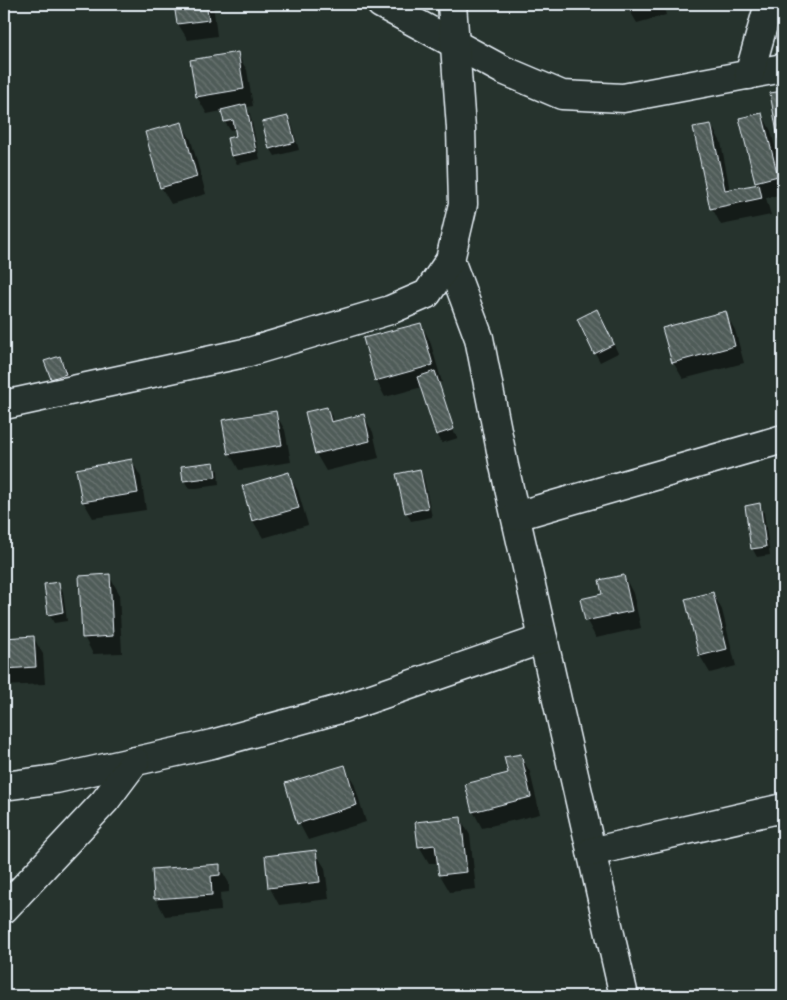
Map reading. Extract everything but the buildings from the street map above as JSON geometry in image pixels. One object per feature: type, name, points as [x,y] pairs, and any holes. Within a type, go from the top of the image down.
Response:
[{"type":"street","points":[[381,4],[503,70],[562,95],[622,98],[783,68]]},
{"type":"street","points":[[4,405],[249,352],[390,310],[427,294],[450,260],[463,204],[452,4]]},
{"type":"street","points":[[749,75],[769,4]]},
{"type":"street","points":[[450,260],[479,338],[504,466],[624,996]]},
{"type":"street","points":[[516,516],[783,439]]},
{"type":"street","points":[[4,786],[56,779],[212,744],[340,708],[543,639]]},
{"type":"street","points":[[4,909],[105,801],[135,761]]},
{"type":"street","points":[[591,852],[783,808]]}]
